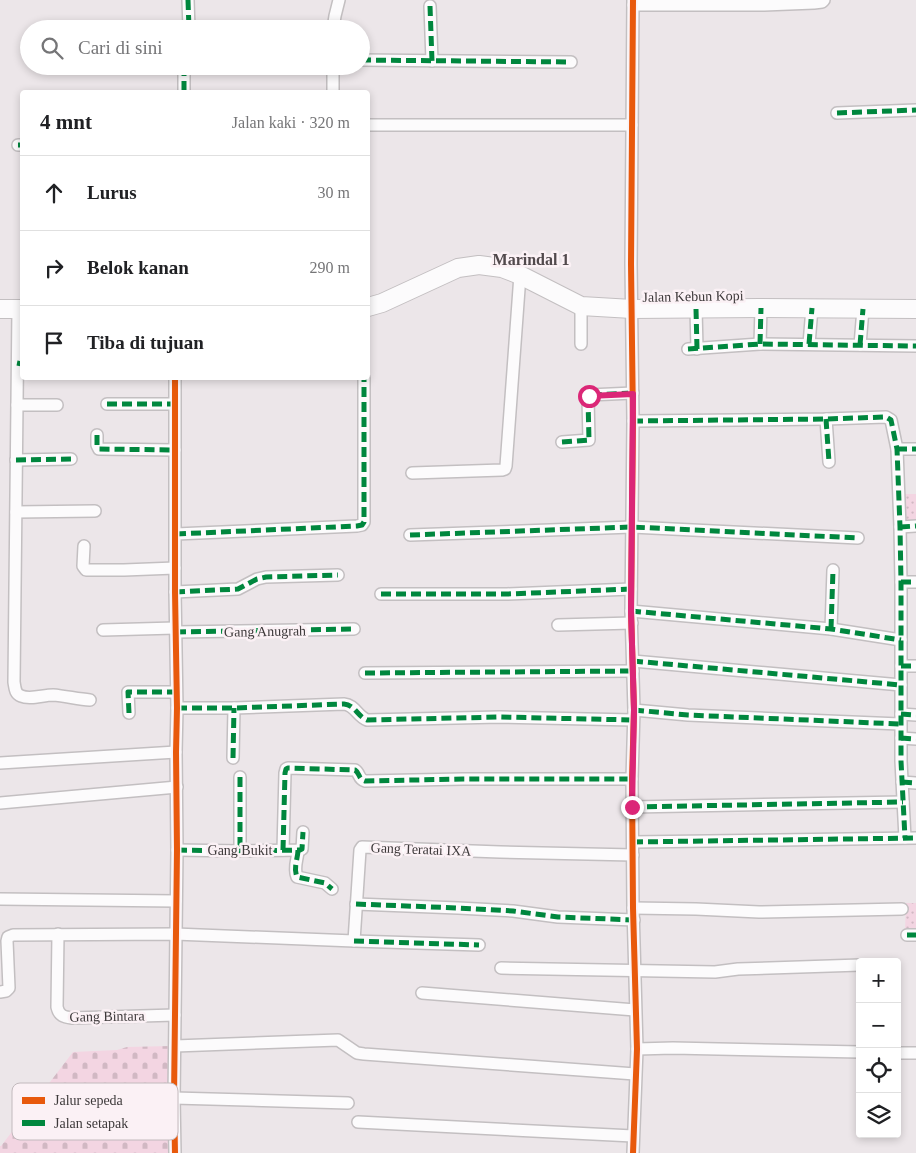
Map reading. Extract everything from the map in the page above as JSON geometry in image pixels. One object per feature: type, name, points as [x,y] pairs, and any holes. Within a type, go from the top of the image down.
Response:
[{"type":"main road","name":"Jalan Kebun Kopi","points":[[370,306],[382,303],[458,268],[479,265],[502,268],[520,275],[581,306],[632,309],[916,309]]},
{"type":"street","points":[[188,0],[189,20]]},
{"type":"street","points":[[335,20],[339,0]]},
{"type":"street","points":[[634,1153],[637,1049],[634,970],[633,666],[631,611],[633,3],[814,3],[824,0]]},
{"type":"street","points":[[430,6],[432,61]]},
{"type":"street","points":[[370,60],[571,62]]},
{"type":"street","points":[[184,75],[184,90]]},
{"type":"street","points":[[333,75],[334,90]]},
{"type":"street","points":[[838,113],[916,110]]},
{"type":"street","points":[[370,125],[632,125]]},
{"type":"street","points":[[412,473],[505,469],[520,275]]},
{"type":"street","points":[[581,306],[581,344]]},
{"type":"street","points":[[760,344],[761,308]]},
{"type":"street","points":[[809,344],[812,308]]},
{"type":"street","points":[[13,309],[20,363],[16,460],[15,689],[20,696],[26,697],[54,695],[90,700]]},
{"type":"street","points":[[696,309],[693,349],[760,344],[916,346]]},
{"type":"street","points":[[860,344],[863,309]]},
{"type":"street","points":[[174,1083],[177,850],[175,380]]},
{"type":"street","points":[[176,534],[362,525],[364,522],[364,380]]},
{"type":"street","points":[[562,442],[589,440],[589,396],[633,394]]},
{"type":"street","points":[[17,404],[57,405]]},
{"type":"street","points":[[107,404],[174,404]]},
{"type":"street","points":[[633,421],[888,418],[892,423],[897,449],[900,527],[902,782],[903,802],[910,838],[633,842]]},
{"type":"street","points":[[826,419],[830,462]]},
{"type":"street","points":[[97,435],[99,449],[174,450]]},
{"type":"street","points":[[897,449],[916,449]]},
{"type":"street","points":[[16,460],[71,459]]},
{"type":"street","points":[[16,512],[95,511]]},
{"type":"street","points":[[900,527],[916,526]]},
{"type":"street","points":[[410,535],[632,527],[858,538]]},
{"type":"street","points":[[84,546],[83,566],[86,570],[175,568]]},
{"type":"street","points":[[832,630],[833,570]]},
{"type":"street","points":[[175,592],[238,590],[257,579],[266,577],[338,575]]},
{"type":"street","points":[[901,582],[916,582]]},
{"type":"street","points":[[381,594],[507,594],[631,589]]},
{"type":"street","points":[[631,611],[832,630],[901,640]]},
{"type":"street","points":[[558,625],[632,623]]},
{"type":"street","name":"Gang Anugrah","points":[[102,630],[354,629]]},
{"type":"street","points":[[365,672],[633,666],[901,684]]},
{"type":"street","points":[[901,666],[916,666]]},
{"type":"street","points":[[128,713],[128,692],[176,692]]},
{"type":"street","points":[[177,708],[348,704],[361,717],[367,720],[688,714],[901,719],[916,715]]},
{"type":"street","points":[[233,758],[234,708]]},
{"type":"street","points":[[901,738],[916,740]]},
{"type":"street","points":[[0,763],[176,752]]},
{"type":"street","points":[[283,850],[285,773],[288,768],[355,770],[360,778],[365,781],[632,779]]},
{"type":"street","points":[[240,777],[240,851]]},
{"type":"street","points":[[902,782],[916,783]]},
{"type":"street","points":[[0,803],[177,787]]},
{"type":"street","points":[[632,807],[903,802]]},
{"type":"street","points":[[303,832],[295,867],[297,877],[325,883],[332,889]]},
{"type":"street","name":"Gang Teratai IXA","points":[[354,941],[360,850],[362,847],[633,855]]},
{"type":"street","name":"Gang Bukit","points":[[177,850],[240,851],[300,848]]},
{"type":"street","points":[[0,899],[176,901]]},
{"type":"street","points":[[356,904],[467,908],[513,911],[558,917],[634,914],[696,908],[759,912],[902,909]]},
{"type":"street","name":"Gang Bintara","points":[[58,934],[57,1008],[61,1015],[72,1018],[176,1015]]},
{"type":"street","points":[[0,992],[6,991],[9,988],[7,941],[8,937],[13,935],[175,934],[479,945]]},
{"type":"street","points":[[501,968],[715,972],[738,969],[856,965]]},
{"type":"street","points":[[422,993],[636,1010]]},
{"type":"street","points":[[175,1046],[338,1040],[357,1053],[364,1054],[635,1074]]},
{"type":"street","points":[[637,1049],[692,1048],[856,1052]]},
{"type":"street","points":[[901,1053],[916,1053]]},
{"type":"street","points":[[178,1098],[348,1103]]},
{"type":"street","points":[[358,1122],[634,1136]]},
{"type":"street","points":[[176,1140],[176,1153]]},
{"type":"green space","points":[[904,494],[916,494],[916,520],[904,521]]},
{"type":"green space","points":[[906,903],[916,903],[916,933],[905,931]]},
{"type":"green space","points":[[171,1046],[171,1083],[49,1083],[73,1052],[117,1050],[127,1047]]},
{"type":"green space","points":[[12,1132],[12,1140],[172,1140],[172,1153],[0,1153],[1,1146]]},
{"type":"marked path","points":[[188,0],[189,20]]},
{"type":"marked path","points":[[430,6],[432,61]]},
{"type":"marked path","points":[[370,60],[571,62]]},
{"type":"marked path","points":[[184,75],[184,90]]},
{"type":"marked path","points":[[837,113],[916,110]]},
{"type":"marked path","points":[[760,344],[761,308]]},
{"type":"marked path","points":[[809,344],[812,308]]},
{"type":"marked path","points":[[696,309],[697,349]]},
{"type":"marked path","points":[[860,345],[863,309]]},
{"type":"marked path","points":[[688,349],[760,344],[916,346]]},
{"type":"marked path","points":[[176,534],[362,525],[364,522],[364,380]]},
{"type":"marked path","points":[[562,442],[589,440],[589,395],[633,393]]},
{"type":"marked path","points":[[107,404],[174,404]]},
{"type":"marked path","points":[[633,421],[886,417],[891,420],[897,449],[900,527],[901,761],[905,838]]},
{"type":"marked path","points":[[826,419],[829,462]]},
{"type":"marked path","points":[[97,435],[99,449],[175,450]]},
{"type":"marked path","points":[[897,449],[916,449]]},
{"type":"marked path","points":[[16,460],[71,459]]},
{"type":"marked path","points":[[900,527],[916,526]]},
{"type":"marked path","points":[[410,535],[632,527],[858,538]]},
{"type":"marked path","points":[[831,629],[833,570]]},
{"type":"marked path","points":[[175,592],[238,589],[257,579],[266,577],[338,575]]},
{"type":"marked path","points":[[901,582],[916,582]]},
{"type":"marked path","points":[[381,594],[507,594],[631,589]]},
{"type":"marked path","points":[[631,611],[831,629],[901,640]]},
{"type":"marked path","points":[[176,632],[354,629]]},
{"type":"marked path","points":[[633,661],[901,685]]},
{"type":"marked path","points":[[901,666],[916,666]]},
{"type":"marked path","points":[[365,673],[633,671]]},
{"type":"marked path","points":[[129,713],[128,692],[176,692]]},
{"type":"marked path","points":[[177,708],[344,704],[351,706],[367,720],[500,717],[633,720]]},
{"type":"marked path","points":[[233,758],[234,708]]},
{"type":"marked path","points":[[634,710],[688,715],[900,724]]},
{"type":"marked path","points":[[901,714],[916,715]]},
{"type":"marked path","points":[[901,738],[916,739]]},
{"type":"marked path","points":[[283,850],[285,773],[288,768],[355,770],[361,779],[365,781],[632,779]]},
{"type":"marked path","points":[[240,777],[240,851]]},
{"type":"marked path","points":[[902,782],[916,783]]},
{"type":"marked path","points":[[632,807],[903,802]]},
{"type":"marked path","points":[[177,850],[300,850],[302,849],[303,832]]},
{"type":"marked path","points":[[633,842],[916,838]]},
{"type":"marked path","points":[[298,850],[297,877],[325,883],[332,889]]},
{"type":"marked path","points":[[356,904],[513,911],[558,917],[634,920]]},
{"type":"marked path","points":[[907,935],[916,935]]},
{"type":"marked path","points":[[354,941],[479,945]]},
{"type":"cycle path","points":[[633,0],[631,611],[634,710],[632,779],[633,908],[637,1049],[633,1153]]},
{"type":"cycle path","points":[[174,1083],[177,850],[175,380]]},
{"type":"cycle path","points":[[175,1140],[175,1153]]},
{"type":"district","name":"Marindal 1","points":[[531,259]]},
{"type":"route","points":[[589,396],[633,394],[631,611],[634,710],[632,807]]}]
